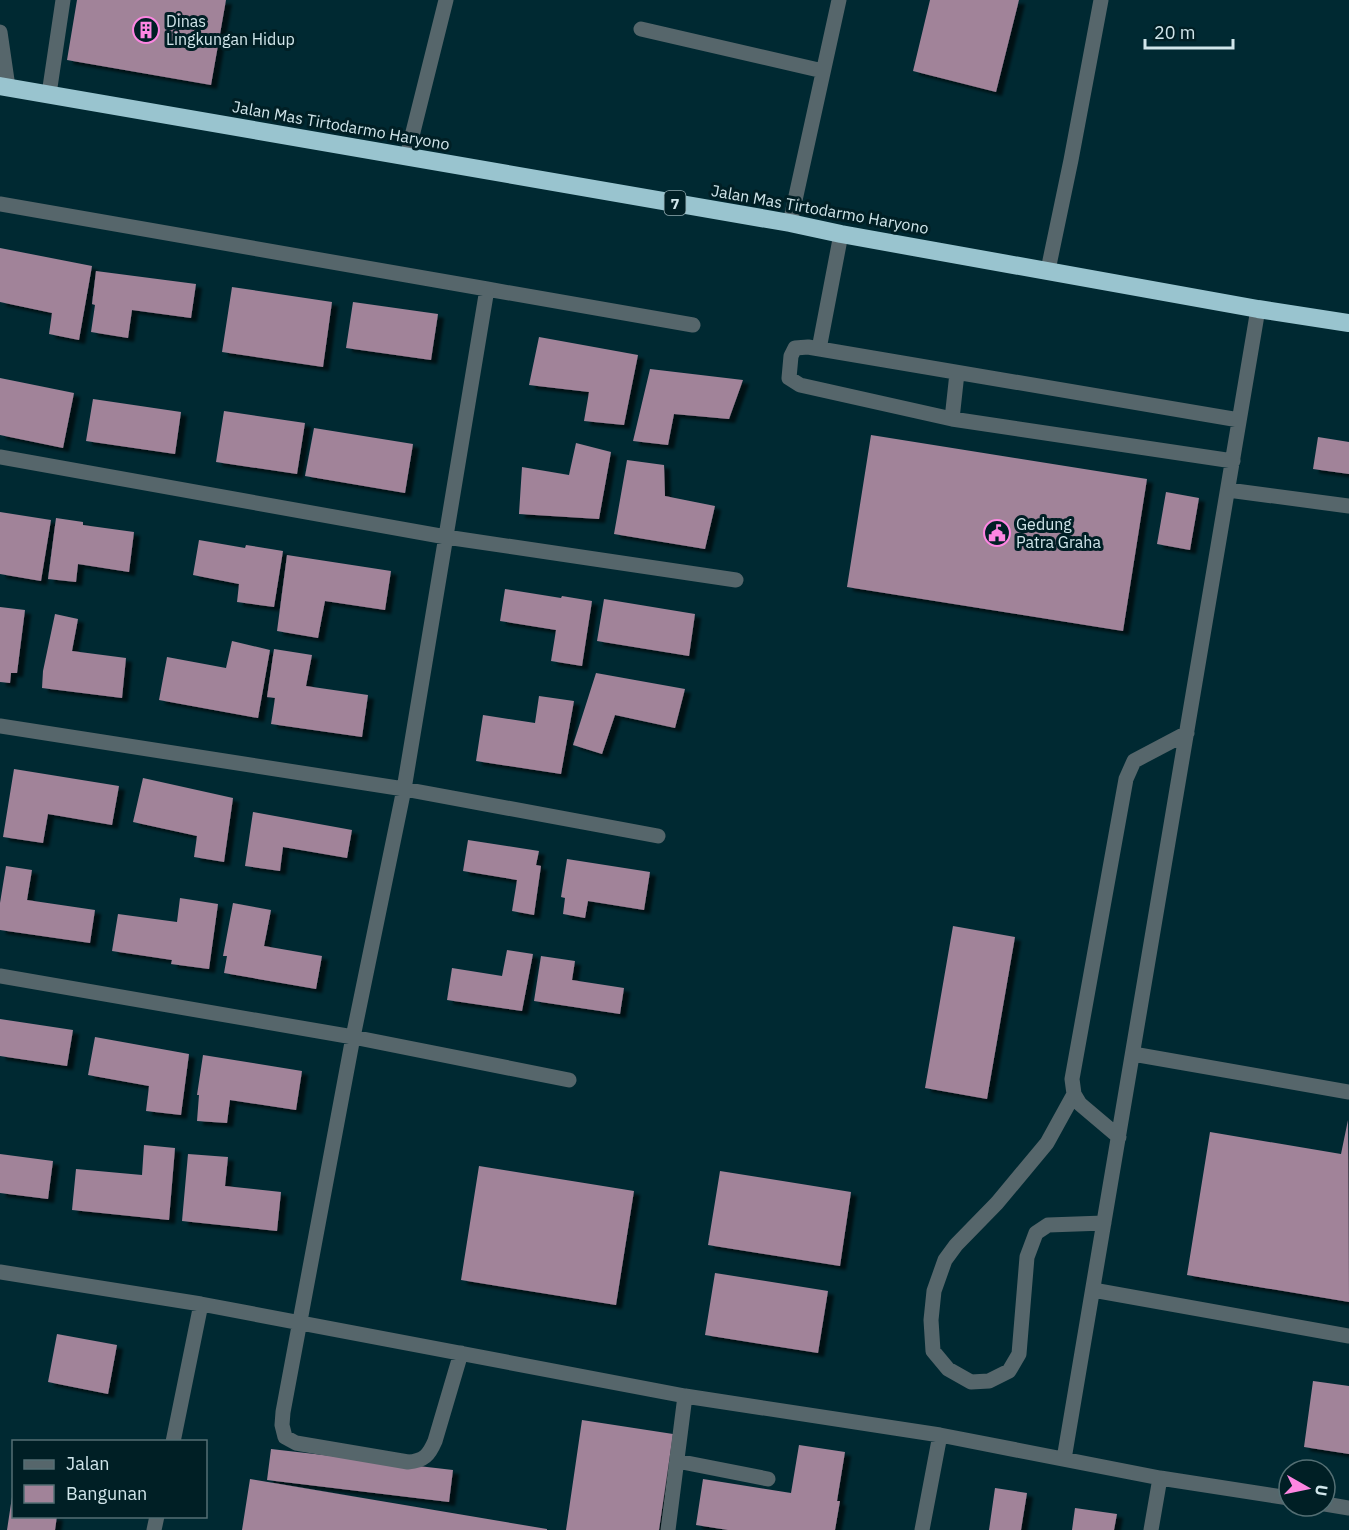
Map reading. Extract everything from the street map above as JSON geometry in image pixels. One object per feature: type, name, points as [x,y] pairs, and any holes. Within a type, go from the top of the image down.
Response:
[{"type":"highway","name":"Jalan Mas Tirtodarmo Haryono","points":[[4,86],[790,223],[1258,309],[1349,323]]},
{"type":"street","points":[[49,94],[63,0]]},
{"type":"street","points":[[407,156],[446,0]]},
{"type":"street","points":[[790,223],[839,0]]},
{"type":"street","points":[[1048,270],[1101,0]]},
{"type":"street","points":[[641,29],[823,71]]},
{"type":"street","points":[[0,32],[4,86]]},
{"type":"street","points":[[0,204],[693,325]]},
{"type":"street","points":[[819,350],[841,234]]},
{"type":"street","points":[[461,1353],[435,1441],[429,1454],[421,1461],[408,1462],[296,1443],[285,1437],[282,1425],[299,1322],[353,1037],[404,789],[487,289]]},
{"type":"street","points":[[1064,1459],[1258,309]]},
{"type":"street","points":[[1233,461],[952,419],[800,385],[789,378],[791,356],[795,348],[808,347],[1239,420]]},
{"type":"street","points":[[952,419],[957,373]]},
{"type":"street","points":[[0,457],[446,537],[736,580]]},
{"type":"street","points":[[1228,490],[1349,506]]},
{"type":"street","points":[[0,726],[404,789],[658,836]]},
{"type":"street","points":[[1119,1137],[1080,1104],[1074,1094],[1072,1079],[1126,779],[1134,761],[1187,733]]},
{"type":"street","points":[[0,976],[353,1037],[569,1080]]},
{"type":"street","points":[[1133,1054],[1349,1092]]},
{"type":"street","points":[[1074,1094],[1047,1143],[945,1260],[934,1291],[931,1320],[933,1352],[948,1369],[971,1382],[989,1381],[1009,1371],[1018,1354],[1027,1257],[1036,1233],[1048,1224],[1104,1223]]},
{"type":"street","points":[[0,1272],[201,1304],[685,1396],[940,1435],[1160,1478],[1277,1496]]},
{"type":"street","points":[[1093,1290],[1349,1336]]},
{"type":"street","points":[[173,1440],[201,1304]]},
{"type":"street","points":[[668,1530],[685,1396]]},
{"type":"street","points":[[922,1530],[940,1435]]},
{"type":"street","points":[[677,1461],[768,1479]]},
{"type":"street","points":[[1151,1530],[1160,1478]]},
{"type":"building","name":"Dinas Lingkungan Hidup","points":[[77,0],[226,0],[211,85],[67,60]]},
{"type":"building","points":[[930,0],[1019,0],[996,92],[913,71]]},
{"type":"building","points":[[0,248],[92,266],[79,340],[49,334],[52,313],[0,302]]},
{"type":"building","points":[[96,271],[196,284],[191,318],[132,310],[128,338],[91,332]]},
{"type":"building","points":[[232,287],[332,302],[323,367],[222,352]]},
{"type":"building","points":[[353,302],[438,314],[431,360],[346,348]]},
{"type":"building","points":[[539,337],[638,355],[624,425],[584,421],[589,392],[529,385]]},
{"type":"building","points":[[650,369],[743,380],[729,419],[674,414],[668,445],[633,441]]},
{"type":"building","points":[[0,378],[74,393],[63,448],[0,435]]},
{"type":"building","points":[[93,399],[181,412],[175,454],[86,441]]},
{"type":"building","points":[[224,411],[305,423],[297,474],[216,462]]},
{"type":"building","points":[[314,428],[413,444],[405,493],[305,476]]},
{"type":"building","name":"Gedung Patra Graha","points":[[871,435],[1147,479],[1123,631],[847,587]]},
{"type":"building","points":[[1318,437],[1349,442],[1349,474],[1313,469]]},
{"type":"building","points":[[576,443],[611,452],[599,519],[519,514],[522,467],[569,475]]},
{"type":"building","points":[[627,460],[664,465],[665,496],[715,506],[705,549],[614,534]]},
{"type":"building","points":[[1166,492],[1199,498],[1190,550],[1157,544]]},
{"type":"building","points":[[0,512],[51,520],[41,581],[0,574]]},
{"type":"building","points":[[56,518],[83,522],[83,525],[134,532],[129,572],[78,564],[76,582],[48,579]]},
{"type":"building","points":[[199,540],[245,548],[246,545],[283,551],[274,607],[237,602],[239,584],[193,575]]},
{"type":"building","points":[[287,555],[391,571],[385,610],[325,601],[318,638],[277,631]]},
{"type":"building","points":[[505,589],[592,601],[582,666],[551,661],[556,630],[500,621]]},
{"type":"building","points":[[604,599],[695,614],[689,656],[597,641]]},
{"type":"building","points":[[0,607],[25,610],[17,673],[11,673],[10,683],[0,682]]},
{"type":"building","points":[[55,614],[78,619],[72,651],[126,658],[122,698],[42,688],[43,671]]},
{"type":"building","points":[[232,641],[270,650],[258,718],[159,700],[167,657],[226,668]]},
{"type":"building","points":[[274,649],[312,655],[306,686],[368,695],[362,737],[271,724],[275,698],[267,697]]},
{"type":"building","points":[[596,673],[685,689],[675,728],[615,715],[602,754],[573,745]]},
{"type":"building","points":[[539,696],[574,701],[561,774],[476,761],[483,715],[535,723]]},
{"type":"building","points":[[14,769],[119,786],[112,825],[48,814],[43,843],[3,837]]},
{"type":"building","points":[[143,778],[233,798],[224,862],[194,857],[197,836],[133,822]]},
{"type":"building","points":[[253,812],[352,830],[347,858],[283,847],[280,871],[245,866]]},
{"type":"building","points":[[468,840],[539,851],[536,865],[541,866],[534,915],[512,911],[517,880],[463,871]]},
{"type":"building","points":[[567,859],[650,872],[644,910],[588,901],[585,918],[563,914],[565,898],[561,897]]},
{"type":"building","points":[[6,866],[32,870],[27,900],[95,910],[90,943],[0,930],[0,903]]},
{"type":"building","points":[[180,898],[218,904],[209,969],[171,964],[172,960],[112,951],[118,914],[177,922]]},
{"type":"building","points":[[233,903],[271,910],[264,946],[322,956],[316,989],[224,973],[227,956],[223,956]]},
{"type":"building","points":[[953,926],[1015,937],[987,1099],[925,1088]]},
{"type":"building","points":[[507,950],[533,954],[522,1011],[447,1000],[452,968],[502,976]]},
{"type":"building","points":[[541,956],[575,961],[572,980],[624,988],[620,1014],[534,1001]]},
{"type":"building","points":[[0,1019],[73,1030],[67,1066],[0,1056]]},
{"type":"building","points":[[95,1037],[189,1054],[181,1115],[146,1111],[149,1086],[88,1075]]},
{"type":"building","points":[[203,1055],[302,1071],[296,1110],[230,1100],[227,1123],[197,1121],[199,1095],[197,1095]]},
{"type":"building","points":[[1348,1120],[1349,1302],[1187,1275],[1210,1132],[1341,1154]]},
{"type":"building","points":[[144,1145],[175,1148],[169,1220],[72,1210],[76,1169],[142,1175]]},
{"type":"building","points":[[0,1154],[53,1161],[48,1199],[0,1193]]},
{"type":"building","points":[[188,1154],[228,1157],[225,1186],[281,1192],[277,1231],[182,1221]]},
{"type":"building","points":[[479,1166],[634,1191],[616,1305],[461,1280]]},
{"type":"building","points":[[720,1171],[851,1192],[840,1266],[708,1245]]},
{"type":"building","points":[[715,1273],[828,1291],[818,1353],[705,1335]]},
{"type":"building","points":[[57,1334],[117,1345],[108,1394],[48,1382]]},
{"type":"building","points":[[1313,1381],[1349,1386],[1349,1454],[1304,1447]]},
{"type":"building","points":[[582,1420],[673,1434],[659,1530],[566,1530]]},
{"type":"building","points":[[799,1445],[845,1452],[835,1530],[728,1530],[696,1525],[703,1479],[791,1493]]},
{"type":"building","points":[[271,1449],[453,1470],[449,1502],[267,1480]]},
{"type":"building","points":[[250,1479],[547,1529],[547,1530],[242,1530]]},
{"type":"building","points":[[995,1488],[1027,1493],[1021,1530],[989,1530]]},
{"type":"building","points":[[12,1497],[12,1518],[57,1518],[55,1530],[7,1530]]},
{"type":"building","points":[[1075,1508],[1117,1514],[1114,1530],[1072,1530]]},
{"type":"place","name":"Dinas Lingkungan Hidup","points":[[146,30]]},
{"type":"place","name":"Gedung Patra Graha","points":[[997,533]]}]
